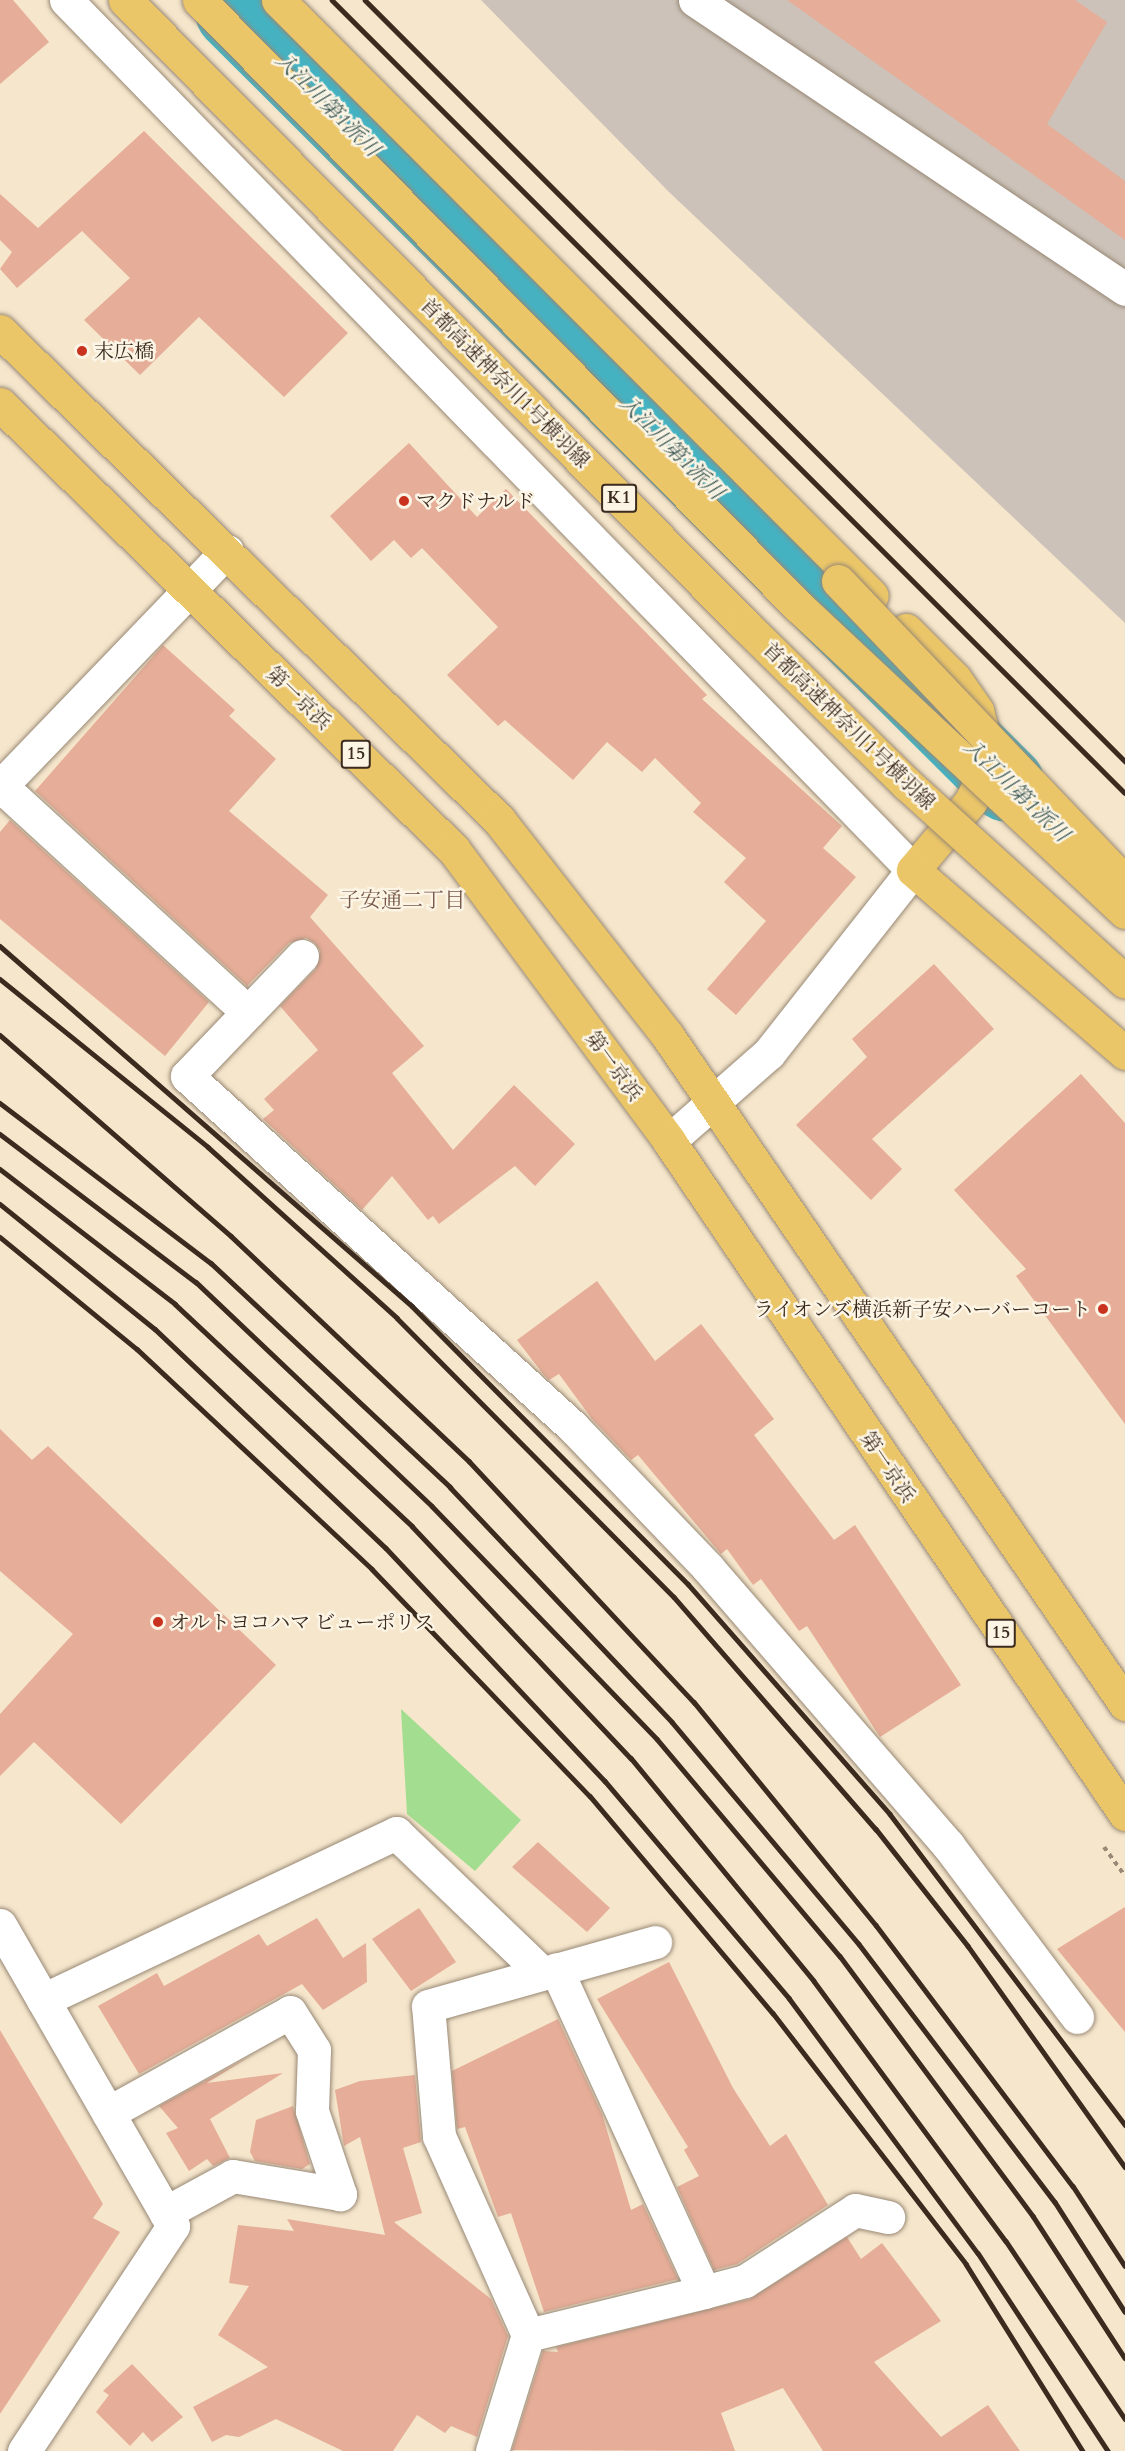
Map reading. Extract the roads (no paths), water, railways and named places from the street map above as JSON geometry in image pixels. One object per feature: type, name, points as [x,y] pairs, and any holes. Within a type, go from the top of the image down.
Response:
[{"type":"highway","name":"首都高速神奈川1号横羽線","points":[[125,0],[744,624],[916,792],[1125,982]]},
{"type":"highway","name":"K1","points":[[199,0],[798,606],[944,749],[1125,912]]},
{"type":"highway","points":[[261,0],[838,581],[1125,882]]},
{"type":"highway","points":[[278,0],[573,300],[956,679],[976,711],[987,744],[984,774],[971,801],[913,870],[961,916],[1125,1053]]},
{"type":"highway","points":[[0,331],[499,820],[714,1103],[1125,1704]]},
{"type":"highway","name":"第一京浜","points":[[0,404],[454,850],[669,1141],[1125,1814]]},
{"type":"street","points":[[66,0],[466,407],[913,870],[769,1053],[669,1141]]},
{"type":"street","points":[[695,0],[1125,289]]},
{"type":"street","points":[[227,551],[1,786],[248,1012]]},
{"type":"street","points":[[302,956],[187,1076],[573,1426],[708,1568],[948,1845],[1077,2017]]},
{"type":"street","points":[[43,2000],[396,1833],[549,1971],[704,2292]]},
{"type":"street","points":[[0,1925],[173,2226],[24,2451]]},
{"type":"street","points":[[492,2451],[528,2335],[439,2136],[428,2006],[656,1942]]},
{"type":"street","points":[[108,2113],[290,2012],[314,2050],[312,2111],[340,2194],[233,2176],[165,2213]]},
{"type":"street","points":[[528,2335],[746,2281],[855,2210],[888,2217]]},
{"type":"waterway","name":"入江川第1派川","points":[[233,12],[1007,784]]},
{"type":"railway","points":[[332,0],[1125,793]]},
{"type":"railway","points":[[365,0],[1125,761]]},
{"type":"railway","points":[[0,946],[412,1306],[688,1584],[890,1814],[1125,2125]]},
{"type":"railway","points":[[0,979],[208,1147],[397,1318],[674,1597],[876,1829],[968,1946],[1125,2167]]},
{"type":"railway","points":[[0,1035],[231,1236],[469,1461],[694,1702],[876,1925],[1073,2186],[1125,2266]]},
{"type":"railway","points":[[0,1103],[211,1263],[450,1487],[672,1722],[859,1944],[1055,2202],[1125,2312]]},
{"type":"railway","points":[[0,1134],[196,1282],[432,1506],[657,1739],[840,1956],[1033,2216],[1125,2358]]},
{"type":"railway","points":[[0,1169],[175,1304],[412,1526],[631,1758],[814,1981],[1006,2241],[1125,2419]]},
{"type":"railway","points":[[0,1204],[155,1329],[386,1548],[605,1781],[789,1998],[978,2253],[1108,2451]]},
{"type":"railway","points":[[0,1237],[137,1349],[372,1569],[590,1796],[773,2013],[966,2264],[1083,2451]]},
{"type":"place","name":"末広橋","points":[[82,351]]},
{"type":"place","name":"マクドナルド","points":[[404,501]]},
{"type":"place","name":"ライオンズ横浜新子安ハーバーコート","points":[[1103,1309]]},
{"type":"place","name":"オルトヨコハマ ビューポリス","points":[[158,1622]]},
{"type":"district","name":"子安通二丁目","points":[[402,901]]}]
